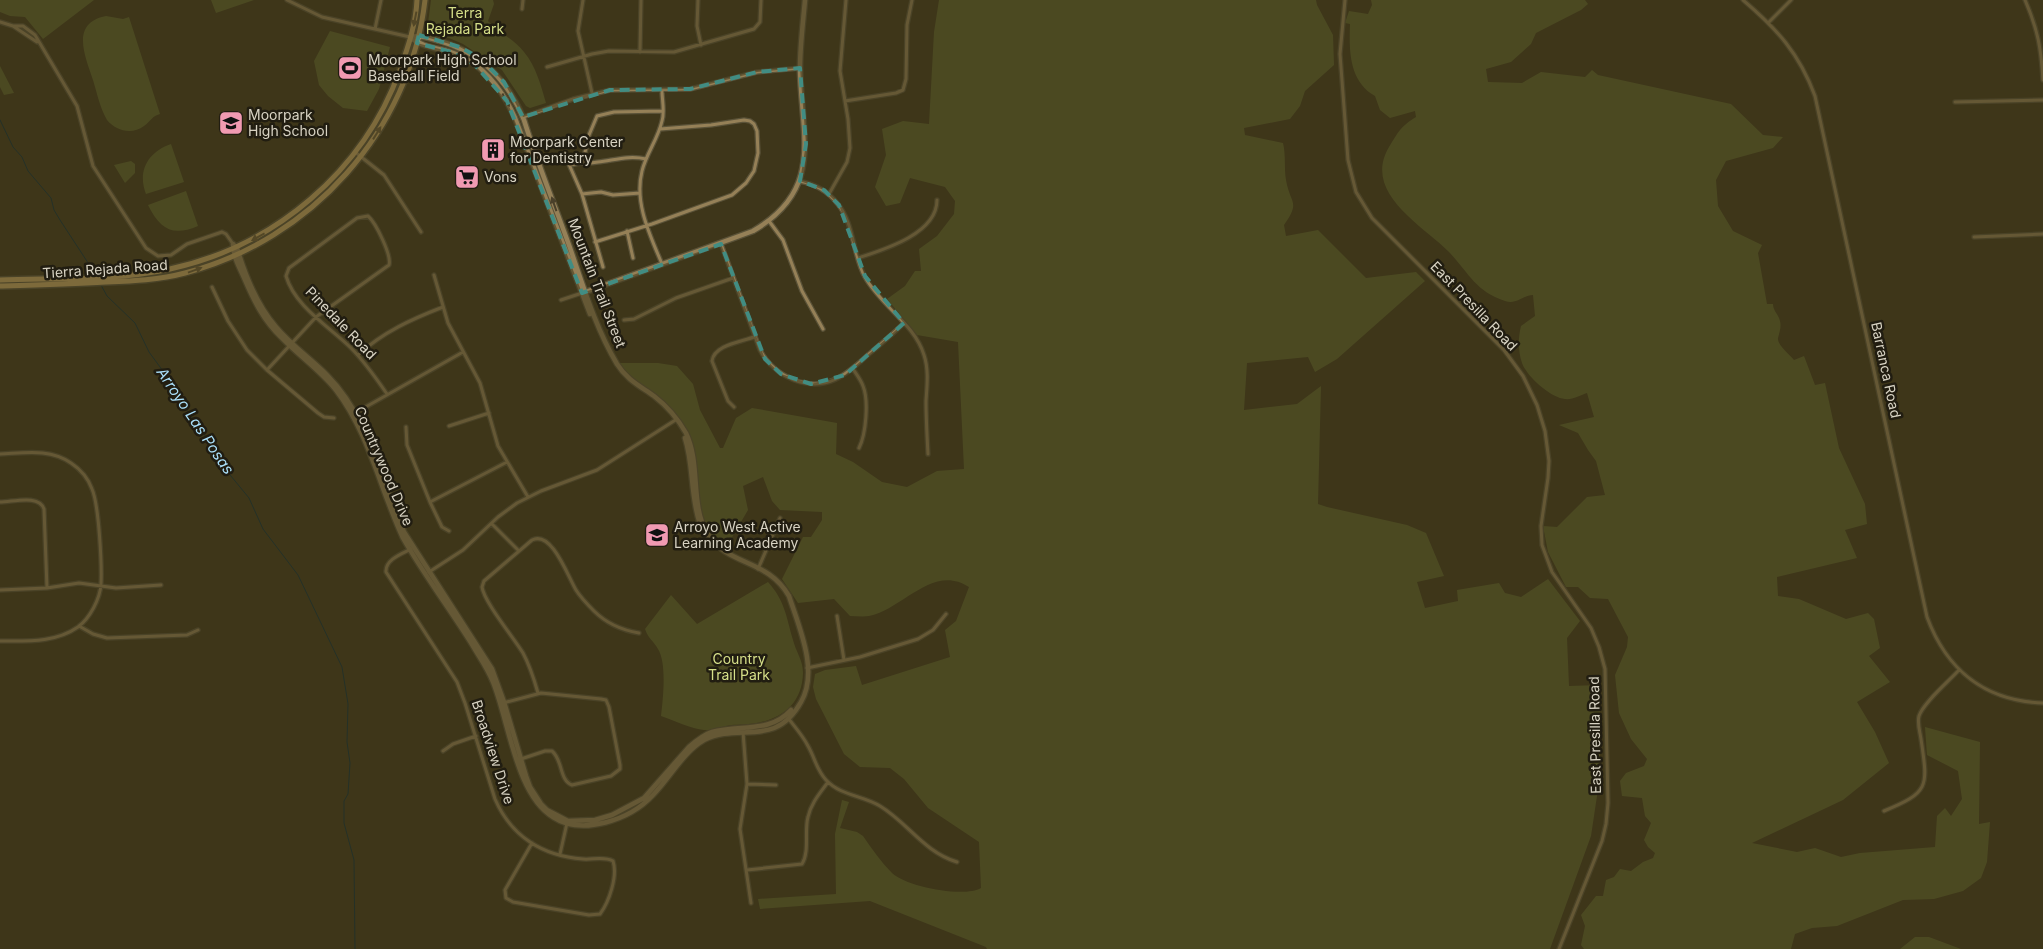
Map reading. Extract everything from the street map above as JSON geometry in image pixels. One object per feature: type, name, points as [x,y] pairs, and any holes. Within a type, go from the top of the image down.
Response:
[{"type":"main road","name":"Tierra Rejada Road","points":[[0,280],[145,274],[182,266],[262,235],[290,217],[324,188],[356,152],[377,122],[390,96],[410,37],[417,0]]},
{"type":"main road","name":"Tierra Rejada Road","points":[[0,286],[148,280],[183,274],[237,255],[264,242],[303,214],[327,193],[361,156],[376,135],[397,97],[417,43],[425,0]]},
{"type":"street","name":"Mountain Trail Street","points":[[287,0],[322,18],[410,37],[419,35],[460,47],[481,59],[504,82],[523,117],[584,293]]},
{"type":"street","points":[[375,29],[381,0]]},
{"type":"street","points":[[522,9],[523,0]]},
{"type":"street","points":[[583,0],[578,31],[592,93]]},
{"type":"street","points":[[640,52],[641,0]]},
{"type":"street","points":[[698,0],[697,26],[701,45]]},
{"type":"street","points":[[547,67],[609,52],[664,53],[701,45],[756,28],[760,22],[761,0]]},
{"type":"street","points":[[561,300],[753,231],[769,221],[786,203],[799,181],[806,149],[800,68],[805,0]]},
{"type":"street","points":[[829,194],[844,169],[848,157],[850,137],[840,71],[846,0]]},
{"type":"street","points":[[845,101],[896,93],[903,90],[906,79],[907,25],[912,0]]},
{"type":"street","name":"East Presilla Road","points":[[1345,0],[1340,54],[1348,160],[1356,192],[1372,218],[1504,350],[1529,387],[1542,418],[1548,454],[1548,478],[1541,526],[1545,555],[1552,572],[1591,628],[1605,669],[1608,803],[1606,824],[1602,841],[1559,949]]},
{"type":"street","name":"Barranca Road","points":[[1743,0],[1769,22],[1788,44],[1799,61],[1815,96],[1927,618],[1941,647],[1959,670],[1977,684],[2003,697],[2024,702],[2043,703]]},
{"type":"street","points":[[1769,22],[1792,0]]},
{"type":"street","points":[[2024,0],[2036,24],[2041,50],[2043,80]]},
{"type":"street","points":[[0,22],[13,26],[37,42]]},
{"type":"street","points":[[13,26],[19,25],[34,35],[77,106],[93,166],[146,248],[158,256],[171,256],[187,244],[222,232],[226,234],[234,247]]},
{"type":"street","name":"Mountain Trail Street","points":[[410,37],[417,43],[463,57],[482,70],[502,92],[516,120],[602,341],[621,374],[634,386],[660,404],[676,420],[687,436],[694,456],[700,513],[706,532],[724,551],[774,576],[783,586],[789,596],[808,668],[809,679],[802,701],[787,717],[772,728],[716,736],[698,745],[653,795],[634,810],[602,823],[583,825],[567,823]]},
{"type":"street","points":[[523,117],[592,93],[627,88],[662,91],[690,89],[757,72],[800,68]]},
{"type":"street","points":[[662,91],[663,111],[660,129],[646,159],[641,175],[640,193],[642,210],[662,265]]},
{"type":"street","points":[[1955,102],[2043,100]]},
{"type":"street","points":[[583,161],[589,135],[597,116],[614,112],[663,111]]},
{"type":"street","points":[[595,242],[717,201],[738,191],[751,177],[756,166],[758,153],[756,127],[748,120],[660,129]]},
{"type":"street","points":[[356,152],[384,175],[421,232]]},
{"type":"street","points":[[564,153],[582,194],[603,267]]},
{"type":"street","points":[[570,165],[583,161],[595,163],[630,157],[646,159]]},
{"type":"street","points":[[799,181],[813,184],[829,194],[839,204],[869,284],[919,342],[927,370],[928,454]]},
{"type":"street","points":[[582,194],[601,192],[613,195],[640,193]]},
{"type":"street","points":[[858,258],[893,246],[914,235],[935,211],[937,200]]},
{"type":"street","name":"Pinedale Road","points":[[316,317],[390,264],[390,259],[371,218],[365,216],[357,218],[288,270],[287,278],[295,292],[316,317],[358,356],[387,394]]},
{"type":"street","points":[[769,221],[783,240],[802,291],[822,329]]},
{"type":"street","points":[[627,231],[633,258]]},
{"type":"street","points":[[1974,237],[2043,234]]},
{"type":"street","points":[[720,244],[760,350],[770,365],[781,374],[799,382],[811,384],[835,380],[853,369],[904,323]]},
{"type":"street","name":"Countrywood Drive","points":[[234,247],[261,313],[272,328],[330,383],[354,413],[394,518],[411,549],[488,670],[503,703],[526,788],[534,802],[544,812],[567,823]]},
{"type":"street","points":[[434,275],[451,330],[480,383],[498,446],[528,497]]},
{"type":"street","points":[[624,320],[638,317],[676,298],[733,278]]},
{"type":"street","points":[[212,287],[235,332],[248,350],[267,370],[318,413],[324,417],[334,418]]},
{"type":"street","points":[[358,356],[374,341],[402,324],[443,307]]},
{"type":"street","points":[[267,370],[316,317]]},
{"type":"street","points":[[734,407],[728,401],[722,387],[712,361],[713,355],[718,350],[754,337]]},
{"type":"street","points":[[354,413],[463,352]]},
{"type":"street","points":[[853,369],[862,382],[865,395],[864,437],[859,448]]},
{"type":"street","points":[[449,426],[489,413]]},
{"type":"street","points":[[427,573],[463,550],[508,509],[528,497],[597,470],[676,420]]},
{"type":"street","points":[[406,428],[407,445],[430,502],[442,527],[449,531]]},
{"type":"street","points":[[0,454],[41,452],[54,455],[69,462],[83,473],[92,489],[97,505],[101,585],[93,609],[79,626],[59,637],[51,639],[0,641]]},
{"type":"street","points":[[430,502],[507,462]]},
{"type":"street","points":[[0,502],[37,500],[42,503],[44,509],[47,588]]},
{"type":"street","points":[[759,568],[780,518]]},
{"type":"street","points":[[492,524],[519,552]]},
{"type":"street","points":[[538,693],[532,671],[523,654],[482,588],[484,581],[534,538],[541,537],[545,540],[564,565],[577,591],[595,612],[615,626],[639,633]]},
{"type":"street","name":"Broadview Drive","points":[[411,549],[390,561],[386,572],[453,675],[465,703],[495,799],[502,814],[514,830],[532,843],[575,858],[606,858],[613,861],[614,870],[611,887],[603,909],[597,915],[519,904],[508,900],[505,895],[506,890],[532,843]]},
{"type":"street","points":[[0,590],[47,588],[79,583],[116,588],[161,585]]},
{"type":"street","points":[[808,668],[844,660],[922,637],[936,627],[946,614]]},
{"type":"street","points":[[837,616],[844,660]]},
{"type":"street","points":[[79,626],[93,634],[111,639],[188,635],[198,630]]},
{"type":"street","points":[[1884,811],[1909,801],[1923,786],[1926,770],[1919,729],[1920,715],[1959,670]]},
{"type":"street","points":[[503,703],[538,693],[606,700],[620,765],[618,772],[611,776],[572,785],[565,780],[559,760],[552,751],[545,751],[519,760]]},
{"type":"street","points":[[787,717],[802,736],[818,770],[828,782],[845,793],[882,807],[936,854],[957,862]]},
{"type":"street","points":[[744,731],[747,784],[740,829],[751,903]]},
{"type":"street","points":[[443,751],[454,744],[476,736]]},
{"type":"street","points":[[747,870],[802,864],[806,856],[809,814],[814,802],[828,782]]},
{"type":"street","points":[[747,784],[776,786]]},
{"type":"street","points":[[560,854],[567,823]]},
{"type":"highlighted area","points":[[419,35],[460,47],[481,59],[504,82],[523,117],[610,90],[690,89],[757,72],[800,68],[806,144],[800,181],[824,190],[839,205],[865,276],[904,323],[845,375],[811,384],[781,374],[765,359],[721,244],[582,293],[507,101],[474,64],[451,52],[417,43]]},
{"type":"green space","points":[[0,0],[94,0],[43,39],[25,17],[10,16],[0,12]]},
{"type":"green space","points":[[211,0],[254,0],[216,13]]},
{"type":"green space","name":"Terra Rejada Park","points":[[431,0],[493,0],[494,4],[488,21],[516,43],[532,63],[546,103],[530,108],[526,106],[502,70],[463,44],[427,31]]},
{"type":"green space","points":[[939,0],[1316,0],[1333,35],[1334,65],[1305,91],[1300,106],[1290,119],[1244,128],[1245,135],[1283,143],[1286,180],[1293,202],[1292,211],[1284,225],[1286,236],[1318,230],[1366,278],[1416,272],[1425,281],[1337,359],[1315,372],[1308,357],[1247,363],[1244,410],[1297,404],[1321,386],[1318,504],[1407,525],[1426,533],[1444,576],[1417,582],[1425,608],[1458,601],[1457,590],[1499,583],[1505,593],[1521,597],[1548,579],[1580,621],[1567,638],[1569,686],[1600,685],[1600,776],[1591,836],[1550,949],[987,949],[870,901],[760,909],[758,899],[836,894],[835,834],[842,800],[849,802],[840,828],[857,832],[863,836],[884,864],[899,878],[922,887],[949,891],[973,891],[981,888],[979,842],[928,808],[904,779],[890,768],[860,767],[844,754],[816,699],[813,687],[815,674],[825,670],[856,666],[862,685],[950,657],[945,630],[956,621],[969,587],[956,581],[943,580],[918,590],[882,612],[869,616],[850,616],[834,599],[798,603],[782,579],[803,537],[811,537],[822,520],[822,512],[780,510],[772,501],[763,477],[743,486],[748,510],[724,551],[703,524],[687,436],[667,408],[632,382],[617,363],[658,363],[677,366],[693,384],[700,410],[720,448],[723,448],[736,418],[752,408],[837,423],[836,454],[853,462],[882,482],[907,487],[937,471],[964,469],[958,342],[917,335],[887,299],[905,286],[915,271],[921,271],[919,249],[937,236],[954,214],[955,201],[945,187],[910,178],[900,203],[886,206],[875,187],[886,155],[882,129],[903,121],[929,124],[934,32]]},
{"type":"green space","points":[[1371,0],[1585,0],[1588,4],[1581,10],[1536,33],[1531,44],[1511,62],[1486,69],[1488,82],[1522,83],[1541,72],[1585,77],[1592,70],[1598,75],[1731,104],[1763,135],[1783,137],[1773,148],[1726,161],[1716,180],[1718,206],[1733,231],[1762,245],[1758,253],[1767,304],[1773,304],[1780,321],[1778,341],[1794,360],[1804,356],[1815,385],[1825,383],[1839,448],[1865,504],[1867,524],[1845,530],[1857,558],[1777,577],[1778,596],[1799,599],[1846,619],[1868,613],[1874,619],[1880,648],[1869,656],[1890,682],[1857,702],[1875,732],[1889,763],[1843,800],[1752,843],[1797,852],[1815,848],[1841,857],[1860,853],[1935,847],[1937,816],[1945,808],[1951,816],[1962,799],[1958,771],[1927,755],[1925,727],[1980,742],[1979,824],[1990,822],[1987,862],[1981,878],[1963,891],[1934,899],[1903,900],[1837,926],[1812,928],[1795,934],[1791,949],[1584,949],[1581,945],[1585,926],[1581,915],[1596,896],[1603,896],[1606,880],[1614,877],[1620,869],[1631,871],[1643,862],[1653,858],[1655,853],[1644,840],[1651,823],[1645,816],[1642,798],[1622,796],[1620,781],[1626,773],[1644,766],[1647,759],[1631,739],[1619,713],[1615,675],[1627,647],[1628,637],[1608,599],[1590,598],[1578,587],[1566,587],[1548,552],[1543,526],[1557,527],[1587,497],[1605,495],[1596,461],[1578,433],[1559,425],[1594,417],[1587,393],[1571,399],[1559,398],[1540,386],[1522,363],[1519,335],[1521,326],[1535,316],[1533,295],[1509,302],[1486,292],[1473,281],[1449,252],[1399,207],[1389,193],[1383,179],[1383,164],[1389,147],[1403,127],[1416,117],[1415,111],[1390,118],[1380,110],[1375,96],[1366,90],[1355,74],[1350,45],[1350,24],[1345,23],[1349,11],[1368,14],[1372,5]]},
{"type":"green space","points":[[106,16],[123,19],[129,17],[160,114],[153,117],[139,129],[129,131],[119,129],[107,120],[84,51],[84,33],[88,26],[95,20]]},
{"type":"green space","name":"Moorpark High School Baseball Field","points":[[330,31],[390,47],[379,89],[367,111],[343,108],[328,96],[319,85],[314,61]]},
{"type":"green space","points":[[0,66],[14,93],[4,95],[0,87]]},
{"type":"green space","points":[[171,144],[184,182],[146,194],[143,178],[146,163],[156,152]]},
{"type":"green space","points":[[131,161],[135,164],[135,173],[125,183],[114,165]]},
{"type":"green space","points":[[186,191],[198,226],[181,231],[168,229],[157,220],[148,205]]},
{"type":"green space","name":"Country Trail Park","points":[[768,582],[782,602],[802,664],[802,685],[793,703],[787,710],[770,719],[709,730],[694,728],[661,716],[664,681],[663,663],[658,649],[645,629],[671,595],[697,624]]},
{"type":"green space","points":[[1915,937],[1929,937],[1961,949],[1900,949]]},
{"type":"waterway","name":"Arroyo Las Posas","points":[[0,120],[13,147],[22,157],[28,171],[51,198],[54,210],[96,275]]},
{"type":"waterway","name":"Arroyo Las Posas","points":[[101,285],[107,296],[135,323],[149,352],[174,386],[180,401],[209,441],[217,459],[249,498],[263,529],[298,575],[342,667],[348,704],[347,742],[350,763],[348,794],[344,801],[344,823],[354,860],[355,949]]},
{"type":"place","name":"Moorpark High School Baseball Field","points":[[350,68]]},
{"type":"place","name":"Moorpark High School","points":[[231,123]]},
{"type":"place","name":"Moorpark Center for Dentistry","points":[[493,150]]},
{"type":"place","name":"Vons","points":[[467,177]]},
{"type":"place","name":"Arroyo West Active Learning Academy","points":[[657,535]]}]
